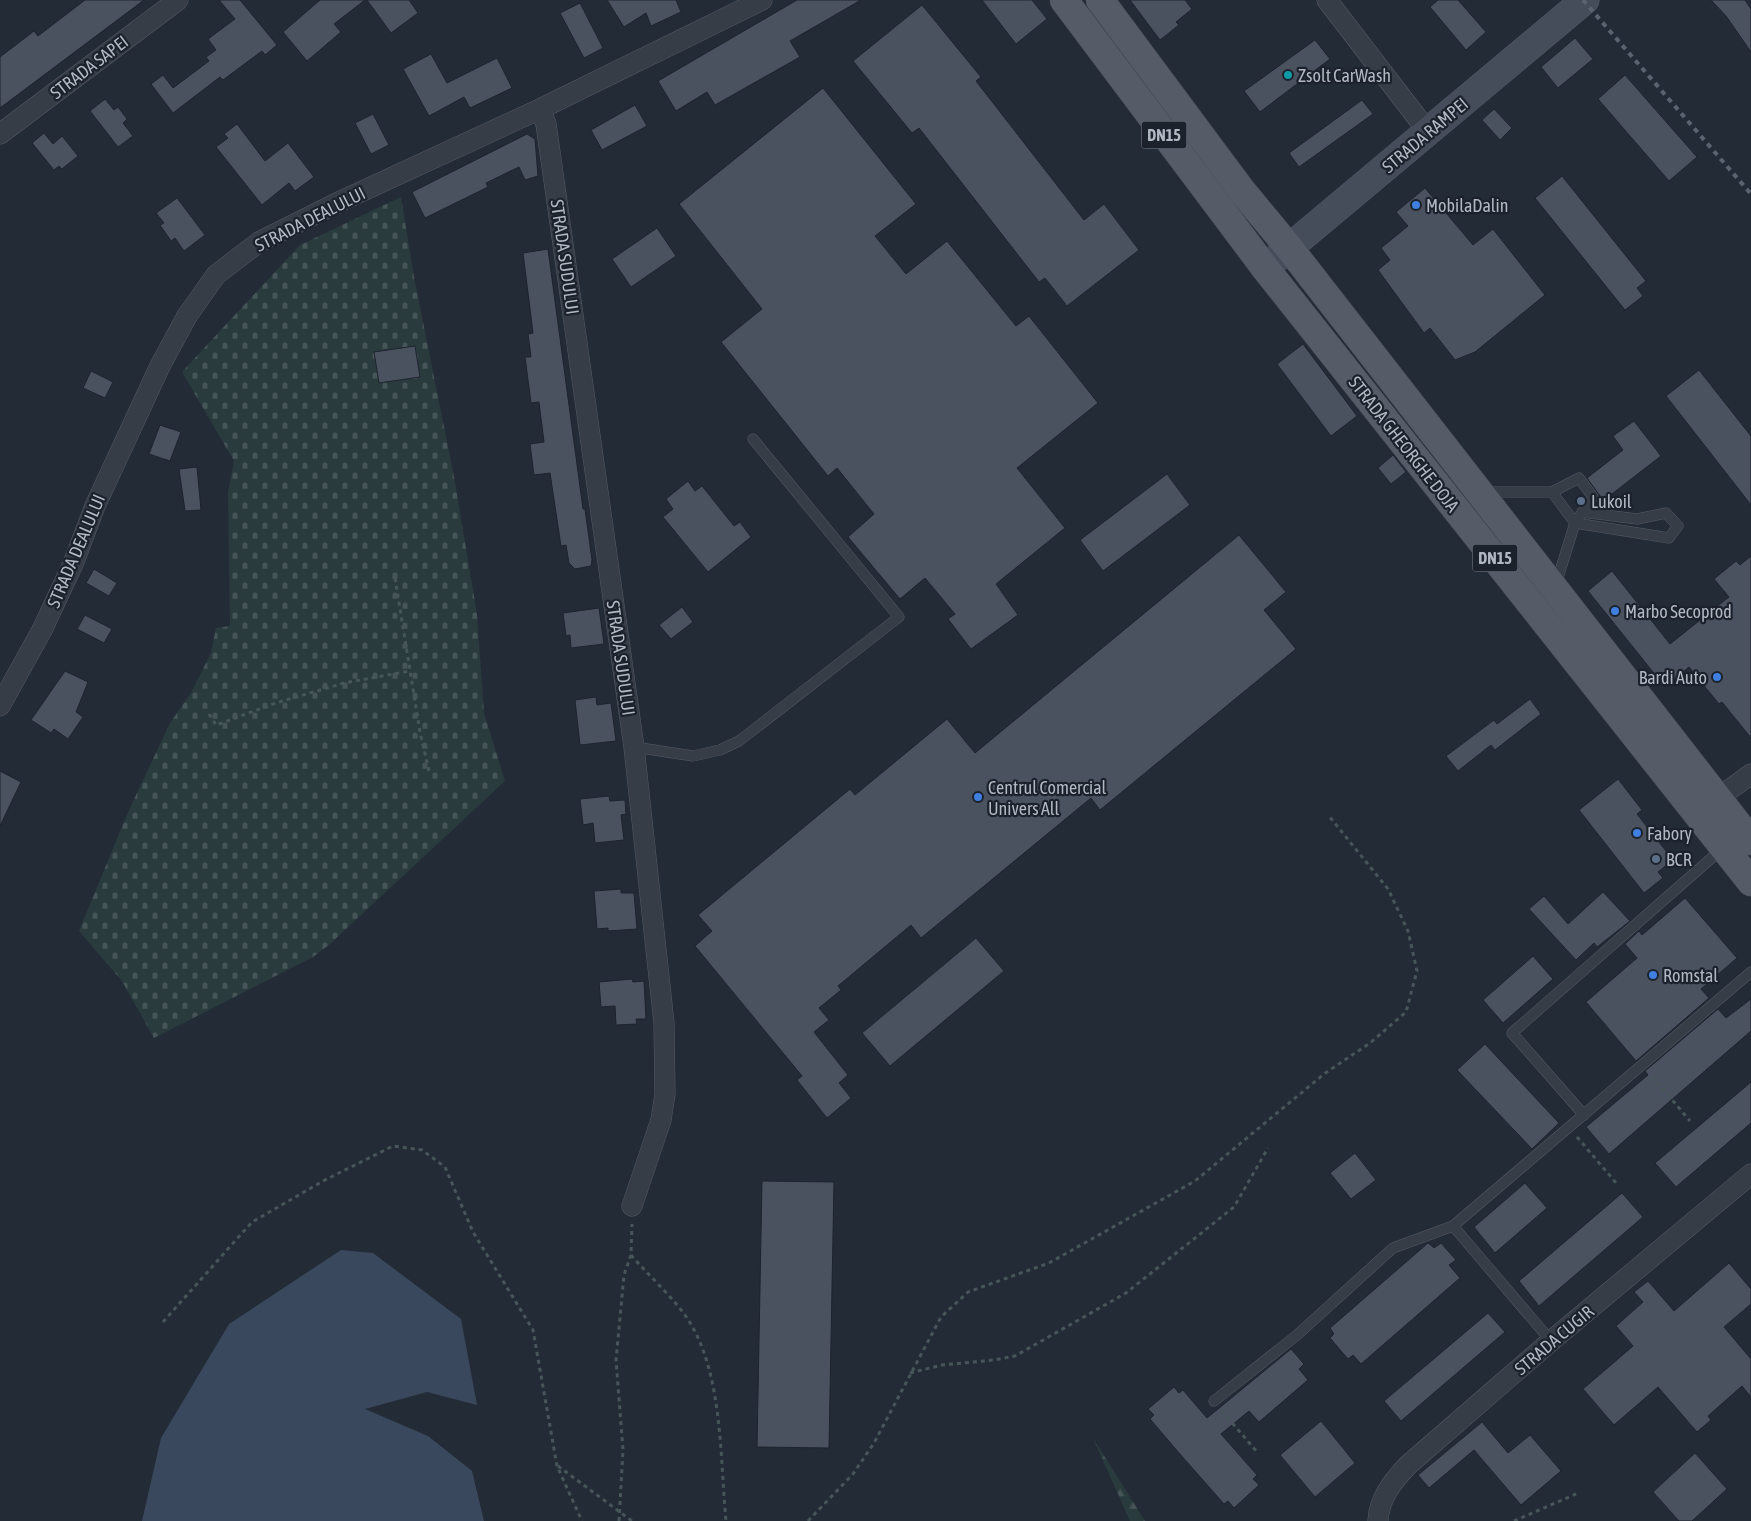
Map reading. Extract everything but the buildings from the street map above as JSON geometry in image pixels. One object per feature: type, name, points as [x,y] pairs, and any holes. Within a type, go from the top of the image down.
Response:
[{"type":"main road","name":"STRADA GHEORGHE DOJA","points":[[1064,0],[1266,268],[1751,882]]},
{"type":"main road","name":"STRADA GHEORGHE DOJA","points":[[1100,0],[1242,191],[1290,249],[1751,841]]},
{"type":"main road","name":"STRADA RAMPEI","points":[[1266,268],[1584,0]]},
{"type":"street","name":"STRADA SAPEI","points":[[0,134],[178,0]]},
{"type":"street","name":"STRADA DEALULUI","points":[[0,706],[42,630],[65,581],[95,506],[160,366],[187,316],[216,275],[259,242],[341,201],[540,109],[762,0]]},
{"type":"street","points":[[1327,0],[1428,133]]},
{"type":"street","name":"STRADA SUDULUI","points":[[540,109],[546,124],[634,747],[644,829],[666,1058],[666,1094],[661,1120],[632,1206]]},
{"type":"street","points":[[1718,798],[1751,774]]},
{"type":"street","name":"STRADA CUGIR","points":[[1378,1521],[1378,1508],[1391,1484],[1408,1465],[1551,1341],[1751,1174]]},
{"type":"lane","points":[[634,747],[693,756],[720,750],[740,741],[899,617],[753,439]]},
{"type":"lane","points":[[1480,492],[1552,492],[1579,478],[1594,497],[1575,523],[1554,590]]},
{"type":"lane","points":[[1552,492],[1575,523],[1669,538],[1678,526],[1666,513],[1637,519],[1582,512]]},
{"type":"lane","points":[[1584,1115],[1512,1033],[1724,847]]},
{"type":"lane","points":[[1214,1401],[1298,1335],[1393,1248],[1453,1226],[1751,972]]},
{"type":"lane","points":[[1453,1226],[1551,1341]]},
{"type":"path","points":[[395,578],[410,672],[429,771]]},
{"type":"path","points":[[209,714],[216,725],[276,703],[344,683],[410,672]]},
{"type":"path","points":[[808,1521],[853,1474],[874,1442],[941,1317],[968,1292],[1049,1263],[1194,1181],[1324,1074],[1370,1043],[1406,1012],[1417,970],[1408,931],[1388,889],[1329,816]]},
{"type":"path","points":[[1642,1065],[1690,1121]]},
{"type":"path","points":[[1569,1128],[1617,1184]]},
{"type":"path","points":[[162,1322],[252,1222],[340,1172],[393,1146],[422,1150],[444,1167],[473,1232],[533,1330],[558,1466],[582,1521]]},
{"type":"path","points":[[910,1373],[942,1365],[1015,1356],[1126,1293],[1234,1207],[1268,1148]]},
{"type":"path","points":[[619,1521],[623,1450],[616,1360],[624,1275],[631,1255],[632,1206]]},
{"type":"path","points":[[631,1255],[688,1321],[708,1361],[717,1417],[726,1521]]},
{"type":"path","points":[[1214,1401],[1258,1452]]},
{"type":"path","points":[[558,1466],[632,1521]]},
{"type":"path","points":[[1514,1521],[1576,1494]]},
{"type":"green space","points":[[401,197],[414,277],[455,482],[477,614],[484,713],[505,781],[330,944],[313,957],[154,1038],[122,981],[79,931],[129,810],[170,723],[191,693],[211,653],[216,628],[230,626],[228,492],[234,461],[182,372],[300,245]]},
{"type":"green space","points":[[1093,1438],[1145,1521],[1130,1521]]},
{"type":"water","points":[[341,1250],[373,1253],[461,1319],[477,1405],[427,1392],[365,1409],[428,1436],[472,1471],[484,1521],[142,1521],[161,1438],[229,1324]]},
{"type":"railway","points":[[1583,0],[1751,194]]},
{"type":"place","name":"Zsolt CarWash","points":[[1288,75]]},
{"type":"place","name":"MobilaDalin","points":[[1416,205]]},
{"type":"place","name":"Lukoil","points":[[1581,501]]},
{"type":"place","name":"Marbo Secoprod","points":[[1615,611]]},
{"type":"place","name":"Bardi Auto","points":[[1717,677]]},
{"type":"place","name":"Centrul Comercial Univers All","points":[[978,797]]},
{"type":"place","name":"Fabory","points":[[1637,833]]},
{"type":"place","name":"BCR","points":[[1656,859]]},
{"type":"place","name":"Romstal","points":[[1653,975]]}]
